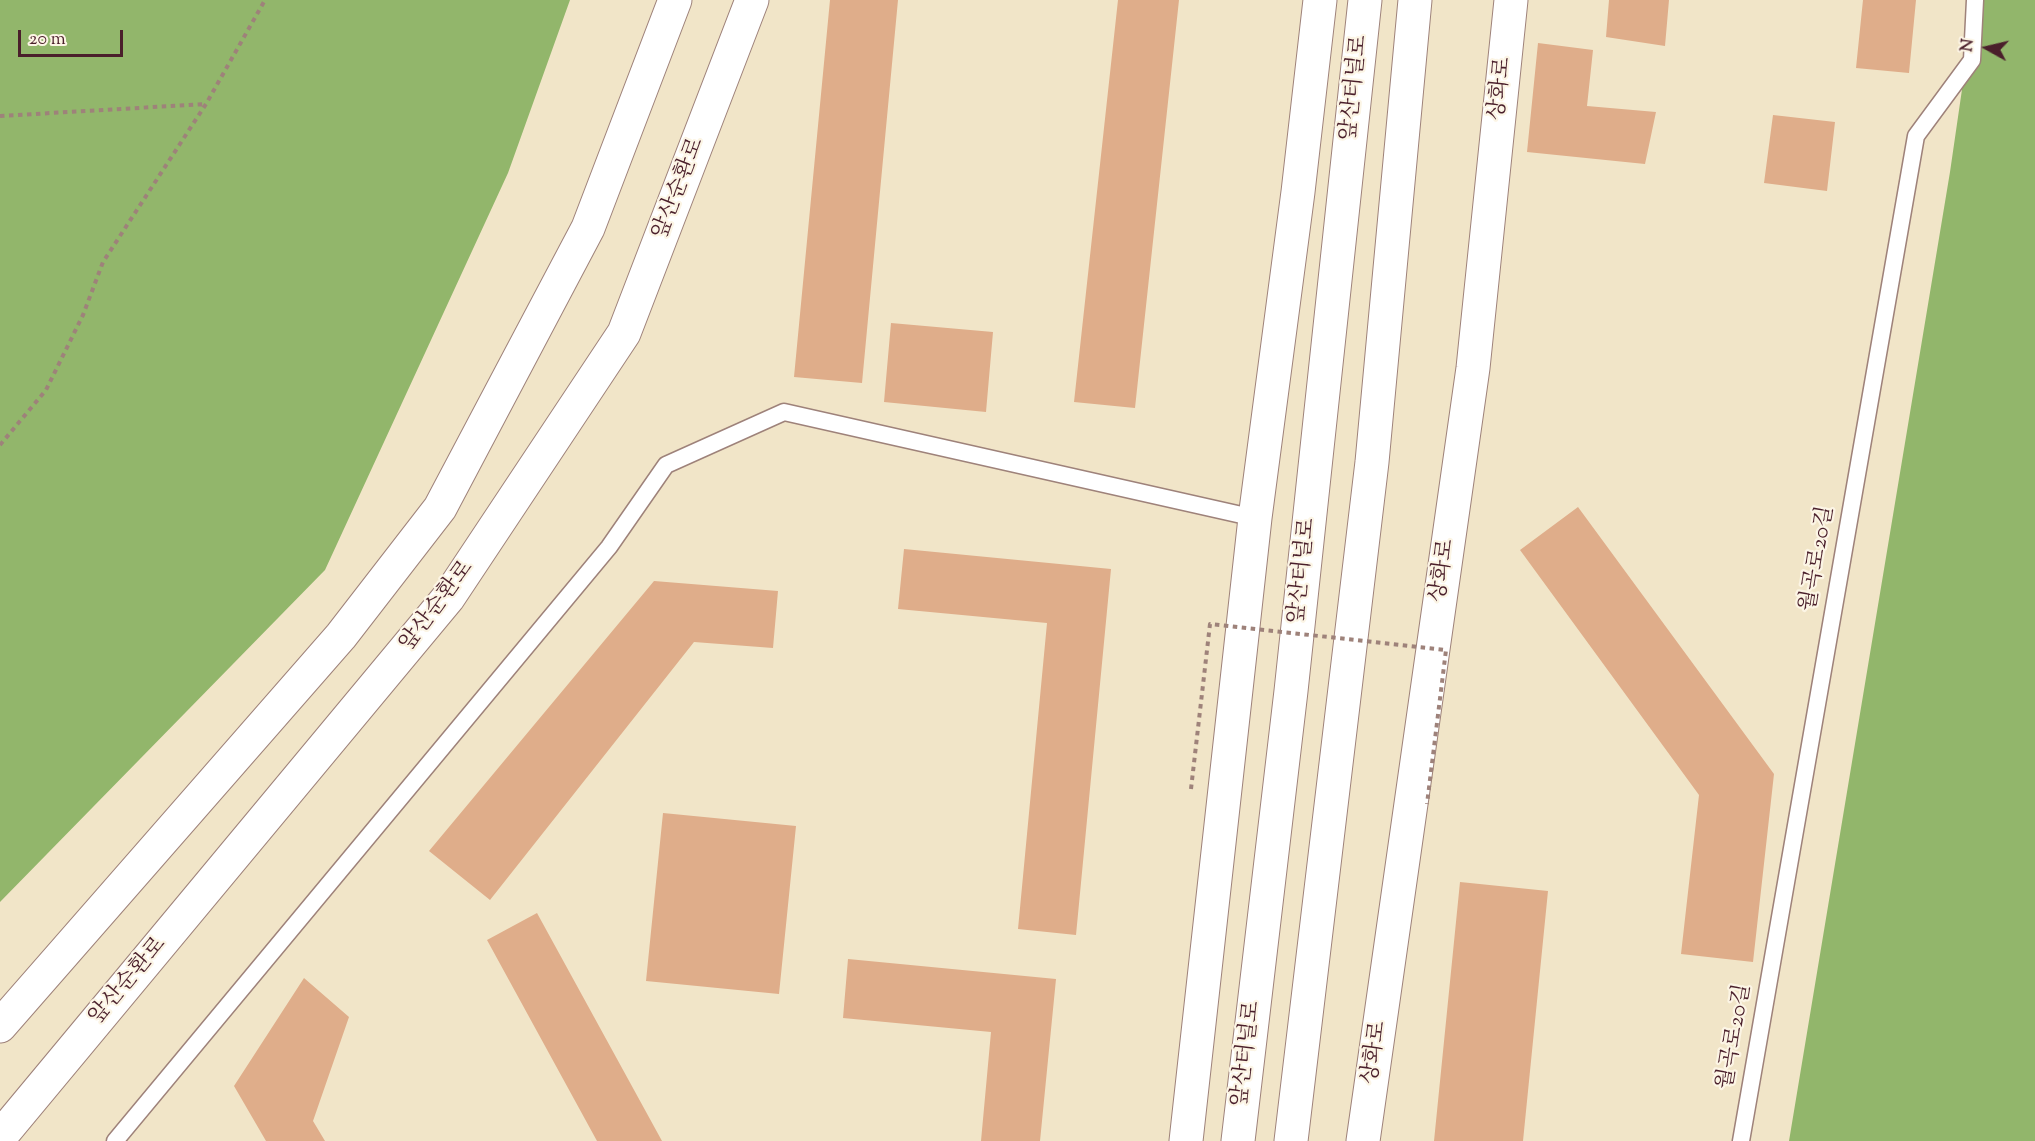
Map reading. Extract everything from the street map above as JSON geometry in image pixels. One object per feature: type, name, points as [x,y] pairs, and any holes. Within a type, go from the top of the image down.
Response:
[{"type":"main road","points":[[0,1026],[341,636],[440,508],[588,228],[675,0]]},
{"type":"main road","name":"앞산순환로","points":[[0,1137],[455,589],[624,333],[752,0]]},
{"type":"main road","points":[[1186,1141],[1255,518],[1298,192],[1320,0]]},
{"type":"main road","name":"앞산터널로","points":[[1238,1141],[1292,679],[1365,0]]},
{"type":"main road","points":[[1291,1141],[1372,462],[1415,0]]},
{"type":"main road","name":"상화로","points":[[1363,1141],[1473,368],[1511,0]]},
{"type":"lane","name":"월곡로20길","points":[[1741,1141],[1916,136],[1972,60],[1975,0]]},
{"type":"lane","points":[[115,1141],[609,547],[666,465],[784,412],[1255,518]]},
{"type":"path","points":[[0,445],[46,390],[83,315],[103,262],[206,104],[265,0]]},
{"type":"path","points":[[0,116],[206,104]]},
{"type":"path","points":[[1191,789],[1210,624],[1446,650],[1427,804]]},
{"type":"green space","points":[[0,0],[570,0],[508,173],[325,570],[0,902]]},
{"type":"green space","points":[[1975,0],[2035,0],[2035,1141],[1789,1141],[1950,172]]},
{"type":"building","points":[[830,0],[898,0],[862,383],[794,377]]},
{"type":"building","points":[[1118,0],[1179,0],[1135,408],[1074,402]]},
{"type":"building","points":[[1609,0],[1669,0],[1665,46],[1606,37]]},
{"type":"building","points":[[1863,0],[1916,0],[1909,73],[1856,68]]},
{"type":"building","points":[[1538,43],[1593,50],[1587,106],[1656,112],[1645,164],[1527,152]]},
{"type":"building","points":[[1773,115],[1835,122],[1827,191],[1764,183]]},
{"type":"building","points":[[891,323],[993,332],[986,412],[884,402]]},
{"type":"building","points":[[1578,507],[1774,774],[1753,962],[1681,954],[1699,795],[1520,550]]},
{"type":"building","points":[[904,549],[1111,569],[1076,935],[1018,929],[1047,623],[898,609]]},
{"type":"building","points":[[654,581],[778,591],[773,648],[694,642],[490,900],[429,851]]},
{"type":"building","points":[[663,813],[796,826],[779,994],[646,981]]},
{"type":"building","points":[[1460,882],[1548,891],[1523,1141],[1434,1141]]},
{"type":"building","points":[[537,913],[662,1141],[597,1141],[487,940]]},
{"type":"building","points":[[848,959],[1056,979],[1040,1141],[981,1141],[991,1032],[843,1018]]},
{"type":"building","points":[[304,978],[349,1017],[313,1121],[325,1141],[266,1141],[234,1086]]}]
